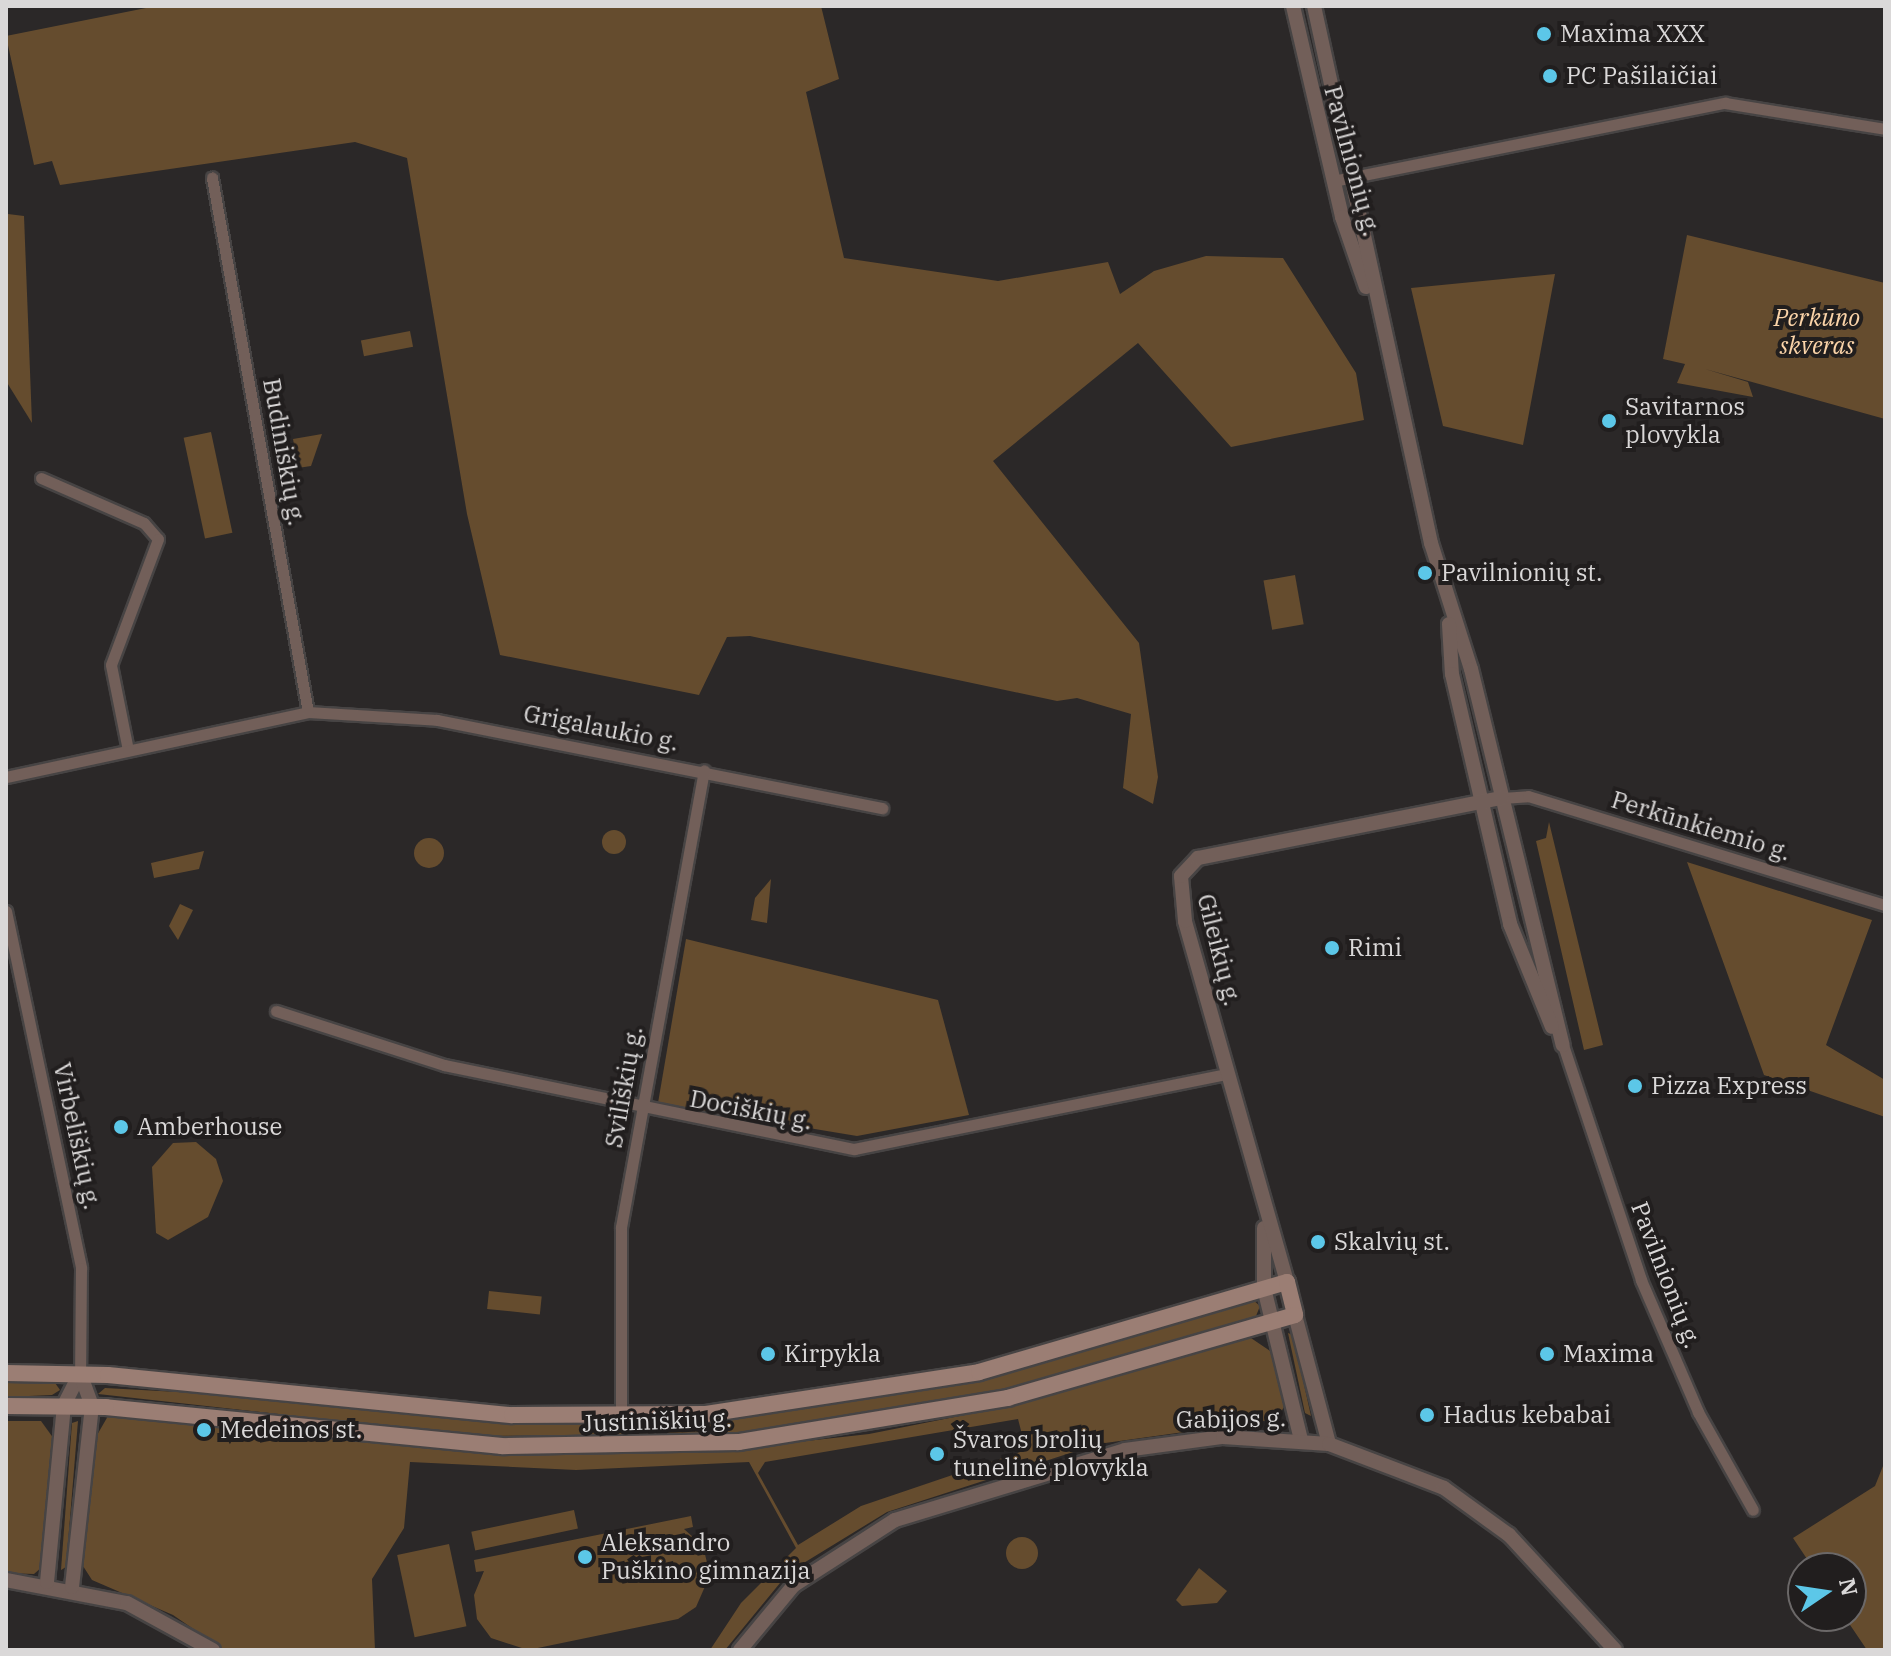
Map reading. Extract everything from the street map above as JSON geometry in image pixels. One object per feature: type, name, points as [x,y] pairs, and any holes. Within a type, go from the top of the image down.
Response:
[{"type":"main road","name":"Justiniškių g.","points":[[6,1373],[80,1373],[512,1415],[621,1416],[749,1409],[965,1375],[1287,1282]]},
{"type":"main road","name":"Gileikių g.","points":[[1287,1282],[1295,1315]]},
{"type":"main road","name":"Justiniškių g.","points":[[6,1406],[92,1406],[502,1446],[725,1443],[980,1404],[1295,1315]]},
{"type":"street","name":"Pavilnionių g.","points":[[1293,6],[1333,181],[1380,325]]},
{"type":"street","name":"Pavilnionių g.","points":[[1314,6],[1380,325],[1449,616],[1471,669],[1563,1045],[1641,1280],[1698,1412],[1753,1510]]},
{"type":"street","points":[[1333,181],[1725,103],[1885,129]]},
{"type":"street","name":"Budiniškių g.","points":[[212,178],[308,712]]},
{"type":"street","points":[[41,478],[144,523],[158,539],[111,665],[128,750]]},
{"type":"street","name":"Pavilnionių g.","points":[[1449,616],[1452,674],[1518,953],[1563,1045]]},
{"type":"street","points":[[6,777],[308,712]]},
{"type":"street","name":"Grigalaukio g.","points":[[308,712],[437,720],[704,770],[882,808]]},
{"type":"street","name":"Sviliškių g.","points":[[621,1416],[621,1227],[704,770]]},
{"type":"street","name":"Perkūnkiemio g.","points":[[1502,798],[1528,796],[1885,905]]},
{"type":"street","name":"Gileikių g.","points":[[1287,1282],[1264,1221],[1180,899],[1187,867],[1198,858],[1502,798]]},
{"type":"street","name":"Virbeliškių g.","points":[[6,911],[76,1238],[80,1373]]},
{"type":"street","name":"Dociškių g.","points":[[276,1011],[416,1058],[643,1111],[854,1149],[1225,1074]]},
{"type":"street","name":"Gileikių g.","points":[[1264,1221],[1264,1288],[1301,1440]]},
{"type":"street","name":"Gileikių g.","points":[[1295,1315],[1329,1444]]},
{"type":"street","points":[[47,1582],[64,1405],[80,1373]]},
{"type":"street","points":[[72,1587],[92,1406],[80,1373]]},
{"type":"street","name":"Gabijos g.","points":[[740,1650],[794,1585],[895,1520],[1139,1447],[1223,1437],[1329,1444],[1418,1474],[1473,1507],[1615,1650]]},
{"type":"street","points":[[6,1580],[47,1582],[127,1603],[213,1650]]},
{"type":"green space","points":[[156,6],[821,6],[839,79],[806,92],[844,258],[998,281],[1108,262],[1120,294],[1154,271],[1206,256],[1283,258],[1356,373],[1364,420],[1231,447],[1138,343],[993,461],[1139,643],[1158,777],[1153,804],[1123,788],[1131,714],[1077,698],[1057,701],[750,636],[727,637],[699,695],[500,655],[467,514],[407,158],[355,142],[60,185],[52,161],[34,165],[6,36]]},
{"type":"green space","points":[[8,214],[24,216],[32,423],[6,381]]},
{"type":"green space","name":"Perkūno skveras","points":[[1687,235],[1885,283],[1885,419],[1705,369],[1748,382],[1753,397],[1677,383],[1685,364],[1663,359]]},
{"type":"green space","points":[[1555,274],[1523,445],[1443,426],[1411,288]]},
{"type":"green space","points":[[410,331],[413,347],[364,356],[361,341]]},
{"type":"green space","points":[[211,432],[232,533],[205,539],[184,438]]},
{"type":"green space","points":[[322,434],[311,466],[298,468],[293,439]]},
{"type":"green space","points":[[1295,575],[1304,624],[1272,630],[1263,581]]},
{"type":"green space","points":[[1549,822],[1603,1045],[1584,1050],[1536,841],[1546,838]]},
{"type":"green space","points":[[614,830],[622,834],[626,842],[622,850],[614,854],[606,850],[602,842],[606,834]]},
{"type":"green space","points":[[429,838],[435,839],[443,847],[443,859],[435,867],[429,868],[423,867],[415,859],[414,853],[415,847],[423,839]]},
{"type":"green space","points":[[204,851],[199,869],[154,878],[151,863]]},
{"type":"green space","points":[[1687,862],[1872,920],[1826,1045],[1885,1080],[1885,1117],[1764,1075]]},
{"type":"green space","points":[[771,879],[767,923],[751,920],[755,898]]},
{"type":"green space","points":[[180,904],[193,910],[178,940],[169,926]]},
{"type":"green space","points":[[686,939],[938,1000],[969,1115],[857,1136],[658,1103]]},
{"type":"green space","points":[[196,1142],[216,1159],[223,1181],[208,1217],[168,1240],[156,1233],[152,1167],[173,1143]]},
{"type":"green space","points":[[489,1291],[542,1297],[540,1314],[487,1309]]},
{"type":"green space","points":[[1253,1300],[1260,1306],[1256,1316],[1009,1389],[742,1434],[476,1436],[98,1394],[105,1388],[287,1398],[540,1423],[754,1416],[989,1377]]},
{"type":"green space","points":[[1288,1333],[1293,1335],[1311,1416],[1305,1413]]},
{"type":"green space","points":[[1248,1336],[1273,1353],[1285,1405],[1277,1419],[1098,1444],[887,1512],[789,1572],[725,1650],[710,1650],[741,1603],[796,1548],[749,1462],[576,1470],[410,1462],[404,1528],[372,1579],[375,1650],[224,1650],[173,1615],[92,1580],[83,1566],[93,1442],[108,1416],[441,1449],[699,1453],[869,1434],[1005,1407]],"holes":[[[1018,1419],[1026,1450],[861,1506],[798,1545],[758,1473],[765,1462]]]},
{"type":"green space","points":[[53,1380],[60,1390],[52,1395],[6,1397],[6,1381]]},
{"type":"green space","points":[[6,1421],[41,1421],[54,1439],[42,1567],[34,1574],[6,1573]]},
{"type":"green space","points":[[78,1421],[66,1567],[61,1570],[72,1423]]},
{"type":"green space","points":[[1885,1461],[1885,1650],[1867,1650],[1855,1632],[1867,1632],[1867,1552],[1802,1552],[1793,1538],[1875,1486]]},
{"type":"green space","points":[[574,1510],[578,1529],[475,1550],[471,1532]]},
{"type":"green space","points":[[691,1516],[693,1527],[684,1529],[703,1546],[710,1575],[696,1607],[678,1619],[528,1650],[491,1638],[477,1619],[474,1595],[484,1571],[476,1572],[474,1560]]},
{"type":"green space","points":[[1022,1537],[1033,1542],[1038,1553],[1033,1564],[1022,1569],[1011,1564],[1006,1553],[1011,1542]]},
{"type":"green space","points":[[449,1544],[466,1626],[415,1637],[397,1555]]},
{"type":"green space","points":[[1199,1568],[1227,1591],[1217,1603],[1182,1606],[1176,1600]]},
{"type":"place","name":"Maxima XXX","points":[[1544,34]]},
{"type":"place","name":"PC Pašilaičiai","points":[[1550,76]]},
{"type":"place","name":"Savitarnos plovykla","points":[[1609,421]]},
{"type":"place","name":"Pavilnionių st.","points":[[1425,573]]},
{"type":"place","name":"Rimi","points":[[1332,948]]},
{"type":"place","name":"Pizza Express","points":[[1635,1086]]},
{"type":"place","name":"Amberhouse","points":[[121,1127]]},
{"type":"place","name":"Skalvių st.","points":[[1318,1242]]},
{"type":"place","name":"Kirpykla","points":[[768,1354]]},
{"type":"place","name":"Maxima","points":[[1547,1354]]},
{"type":"place","name":"Hadus kebabai","points":[[1427,1415]]},
{"type":"place","name":"Medeinos st.","points":[[204,1430]]},
{"type":"place","name":"Švaros brolių tunelinė plovykla","points":[[937,1454]]},
{"type":"place","name":"Aleksandro Puškino gimnazija","points":[[585,1557]]}]
